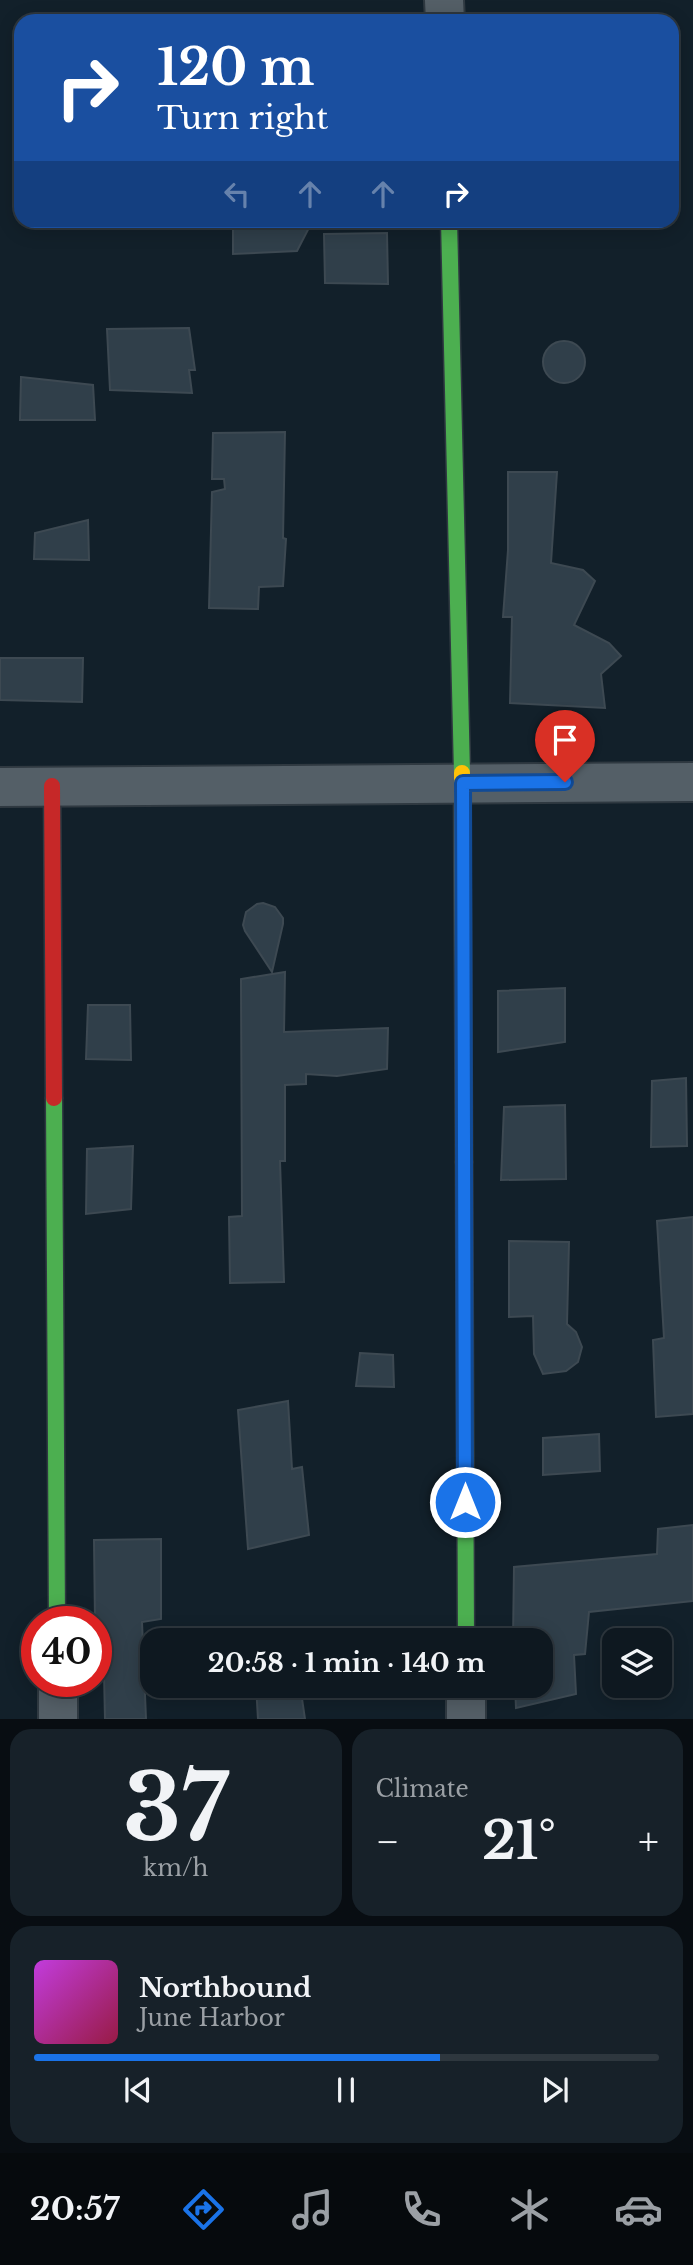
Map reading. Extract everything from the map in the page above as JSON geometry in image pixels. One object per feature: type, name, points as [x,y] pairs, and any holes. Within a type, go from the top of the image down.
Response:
[{"type":"street","points":[[449,228],[463,783],[466,1628]]},
{"type":"street","points":[[0,787],[693,782]]},
{"type":"street","points":[[52,786],[57,1606]]},
{"type":"street","points":[[58,1697],[58,1719]]},
{"type":"street","points":[[466,1698],[466,1719]]},
{"type":"building","points":[[233,228],[309,228],[297,251],[233,254]]},
{"type":"building","points":[[387,233],[388,284],[325,283],[324,234]]},
{"type":"building","points":[[189,328],[195,370],[189,370],[192,393],[110,390],[107,329]]},
{"type":"building","points":[[564,341],[579,347],[585,362],[579,377],[564,383],[549,377],[543,362],[549,347]]},
{"type":"building","points":[[21,377],[93,385],[95,420],[20,420]]},
{"type":"building","points":[[285,432],[283,538],[286,539],[283,586],[259,587],[258,609],[209,608],[212,492],[225,489],[224,479],[212,479],[213,433]]},
{"type":"building","points":[[508,472],[557,472],[551,563],[583,570],[595,581],[574,625],[609,643],[621,656],[601,674],[605,708],[510,703],[512,617],[503,617],[508,550]]},
{"type":"building","points":[[88,520],[89,560],[34,559],[35,533]]},
{"type":"building","points":[[0,658],[83,658],[82,702],[0,700]]},
{"type":"building","points":[[263,903],[275,907],[283,918],[272,972],[243,925],[246,912]]},
{"type":"building","points":[[285,972],[284,1032],[388,1028],[387,1069],[337,1076],[306,1074],[306,1084],[285,1085],[285,1161],[280,1161],[284,1282],[230,1283],[229,1217],[242,1216],[241,979]]},
{"type":"building","points":[[565,988],[565,1042],[498,1052],[498,991]]},
{"type":"building","points":[[88,1005],[130,1005],[131,1060],[86,1059]]},
{"type":"building","points":[[686,1078],[687,1146],[651,1147],[652,1081]]},
{"type":"building","points":[[565,1105],[566,1179],[501,1180],[504,1107]]},
{"type":"building","points":[[133,1146],[131,1209],[86,1214],[87,1149]]},
{"type":"building","points":[[693,1217],[693,1414],[656,1417],[653,1340],[664,1338],[657,1221]]},
{"type":"building","points":[[509,1241],[569,1242],[567,1324],[576,1332],[582,1347],[578,1362],[566,1371],[543,1374],[534,1354],[533,1316],[509,1317]]},
{"type":"building","points":[[360,1353],[393,1355],[394,1387],[356,1386]]},
{"type":"building","points":[[288,1401],[292,1469],[302,1467],[309,1535],[248,1549],[238,1410]]},
{"type":"building","points":[[599,1434],[600,1471],[543,1475],[543,1438]]},
{"type":"building","points":[[693,1525],[693,1601],[589,1612],[585,1654],[574,1655],[576,1694],[516,1708],[516,1698],[553,1698],[553,1628],[513,1628],[514,1567],[657,1554],[658,1529]]},
{"type":"building","points":[[161,1539],[161,1619],[142,1622],[142,1628],[140,1628],[140,1698],[145,1698],[146,1719],[105,1719],[105,1697],[112,1697],[112,1606],[95,1606],[94,1540]]},
{"type":"building","points":[[257,1698],[302,1698],[305,1719],[258,1719]]},
{"type":"traffic: fast","points":[[449,228],[462,773]]},
{"type":"traffic: fast","points":[[54,1098],[57,1606]]},
{"type":"traffic: fast","points":[[464,1162],[466,1628]]},
{"type":"traffic: slow","points":[[462,773],[464,1162]]},
{"type":"traffic: jam","points":[[52,786],[54,1098]]},
{"type":"route","points":[[465,1502],[463,783],[565,782]]}]
